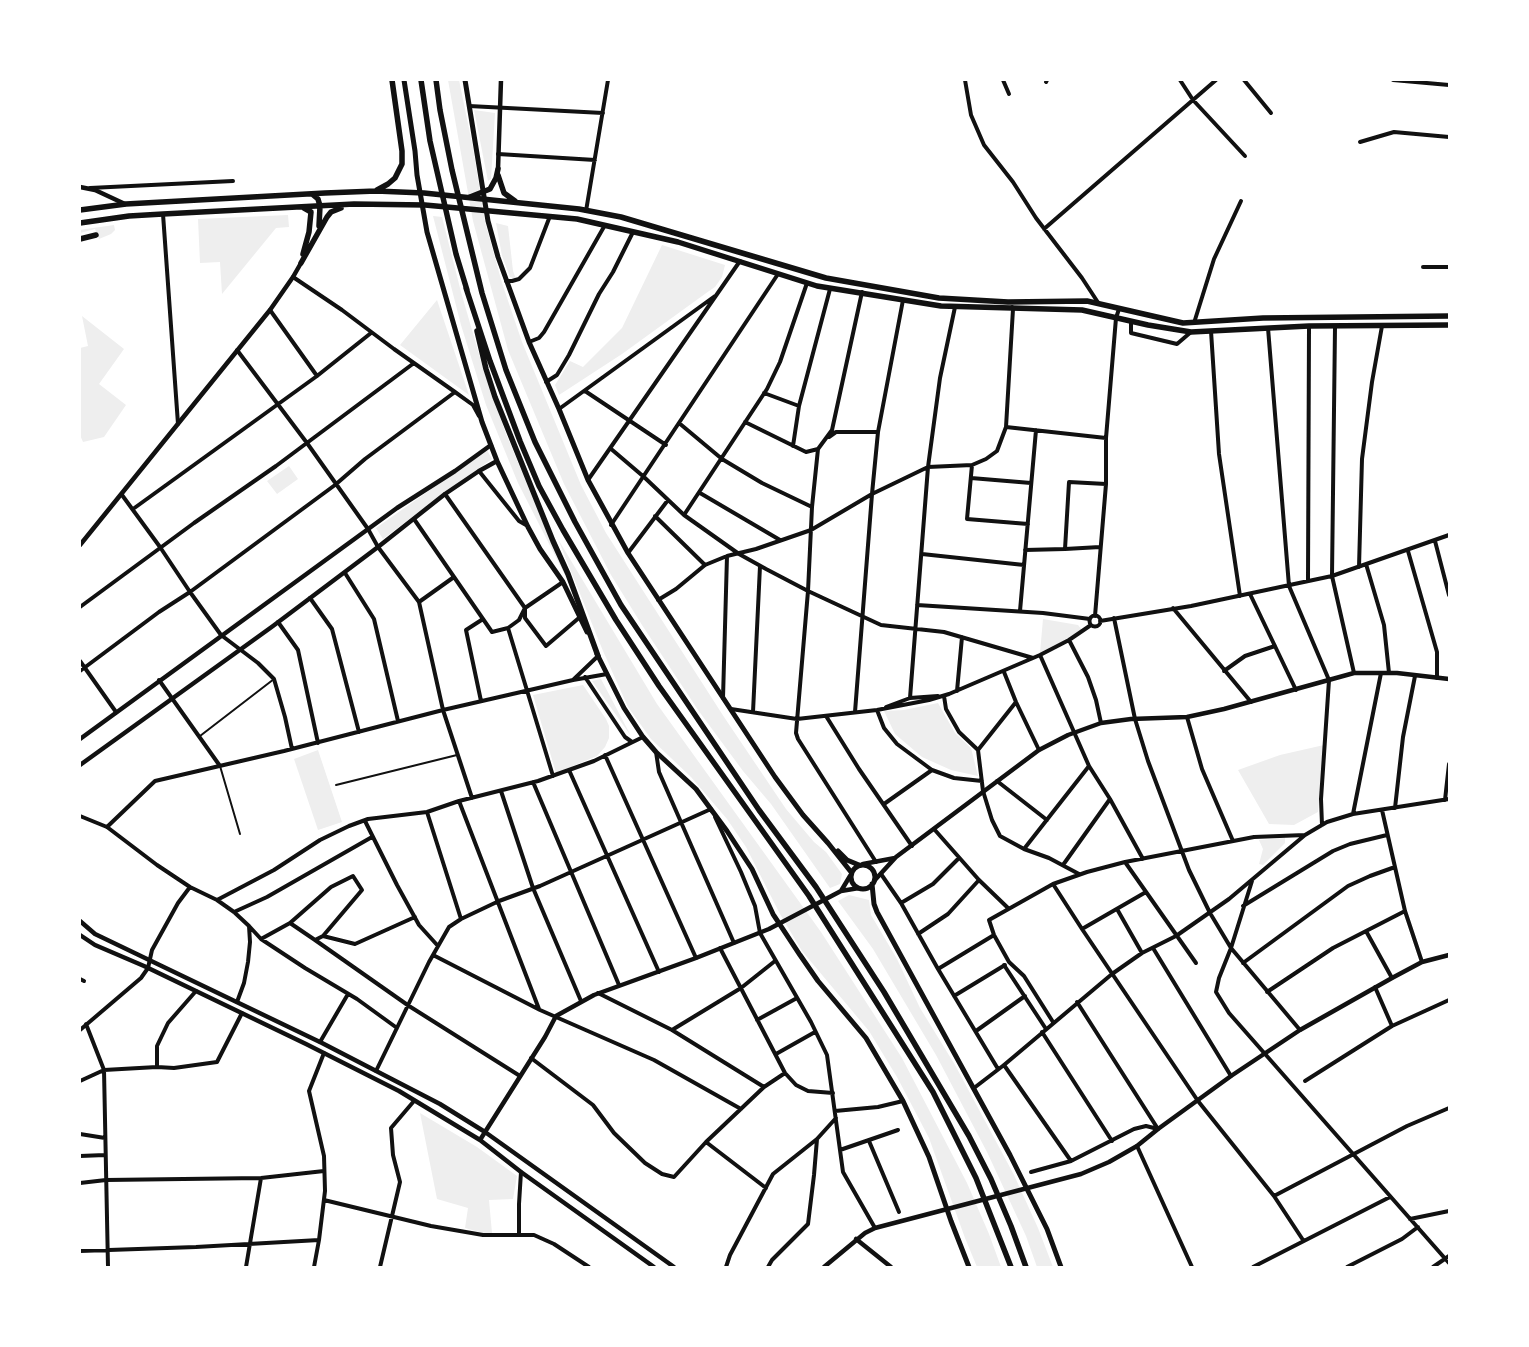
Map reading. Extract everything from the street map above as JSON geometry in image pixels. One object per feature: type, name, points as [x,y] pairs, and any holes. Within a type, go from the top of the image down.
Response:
[{"type":"main road","points":[[376,191],[388,184],[400,171],[402,164],[402,151],[392,80]]},
{"type":"main road","points":[[404,80],[427,232],[482,422],[497,461],[540,549],[563,582],[624,708],[643,737],[656,752],[696,789],[711,809],[752,869],[773,914],[818,981],[866,1038],[903,1101],[929,1157],[969,1267]]},
{"type":"main road","points":[[421,80],[430,141],[456,254],[490,361],[539,486],[562,530],[616,620],[654,678],[808,896],[933,1092],[976,1178],[1011,1267]]},
{"type":"main road","points":[[436,80],[452,170],[482,293],[506,370],[535,442],[575,522],[621,605],[759,810],[816,887],[884,992],[969,1136],[1011,1226],[1026,1267]]},
{"type":"main road","points":[[465,80],[488,222],[498,257],[528,342],[559,409],[588,480],[628,553],[775,777],[851,874],[852,884],[859,888],[866,888],[873,882]]},
{"type":"main road","points":[[463,198],[486,192],[492,186],[498,169]]},
{"type":"main road","points":[[498,169],[504,193],[510,198],[525,204]]},
{"type":"main road","points":[[80,210],[126,204],[395,191],[586,211],[621,217],[826,278],[939,298],[1008,302],[1087,301],[1183,323],[1263,318],[1449,316]]},
{"type":"main road","points":[[300,263],[318,199],[325,193]]},
{"type":"main road","points":[[312,194],[318,199]]},
{"type":"main road","points":[[300,263],[331,212],[354,204]]},
{"type":"main road","points":[[80,223],[121,217],[163,214],[315,208],[354,204],[424,205],[577,219],[678,242],[830,289],[862,292],[955,307],[1082,310],[1191,332],[1309,326],[1449,325]]},
{"type":"main road","points":[[315,208],[320,222],[317,235]]},
{"type":"main road","points":[[80,239],[96,235]]},
{"type":"main road","points":[[466,288],[495,397],[568,574],[598,656]]},
{"type":"main road","points":[[828,843],[848,860],[873,870],[874,904],[877,912],[1010,1155],[1047,1229],[1061,1267]]},
{"type":"main road","points":[[851,874],[861,864]]},
{"type":"street","points":[[498,169],[501,80]]},
{"type":"street","points":[[586,211],[608,80]]},
{"type":"street","points":[[965,80],[970,115],[984,145],[1099,304]]},
{"type":"street","points":[[1003,80],[1009,94]]},
{"type":"street","points":[[1180,80],[1193,100],[1245,156]]},
{"type":"street","points":[[1044,228],[1216,80]]},
{"type":"street","points":[[1244,80],[1271,113]]},
{"type":"street","points":[[1393,80],[1449,85]]},
{"type":"street","points":[[470,106],[500,106],[603,113]]},
{"type":"street","points":[[1360,142],[1394,132],[1449,137]]},
{"type":"street","points":[[498,154],[595,160]]},
{"type":"street","points":[[80,187],[233,181]]},
{"type":"street","points":[[89,188],[126,204]]},
{"type":"street","points":[[1194,322],[1214,259],[1241,201]]},
{"type":"street","points":[[163,214],[178,424]]},
{"type":"street","points":[[506,280],[519,279],[530,268],[550,216]]},
{"type":"street","points":[[528,342],[538,338],[544,332],[605,225]]},
{"type":"street","points":[[546,382],[557,375],[569,355],[599,294],[613,272],[633,232]]},
{"type":"street","points":[[588,480],[740,261]]},
{"type":"street","points":[[80,545],[270,310],[293,277],[300,263]]},
{"type":"street","points":[[1423,267],[1449,267]]},
{"type":"street","points":[[611,525],[778,274]]},
{"type":"street","points":[[293,277],[342,310],[473,405],[482,422]]},
{"type":"street","points":[[684,516],[764,393],[780,362],[807,283]]},
{"type":"street","points":[[793,446],[798,406],[830,289]]},
{"type":"street","points":[[862,292],[832,430],[818,449],[796,733],[876,862]]},
{"type":"street","points":[[559,409],[718,294]]},
{"type":"street","points":[[856,712],[878,432],[903,300]]},
{"type":"street","points":[[658,600],[676,589],[705,565],[727,556],[740,554],[811,530],[872,494],[928,467],[972,465],[986,459],[997,451],[1006,428],[1013,309],[1008,302]]},
{"type":"street","points":[[910,698],[928,467],[940,378],[955,307]]},
{"type":"street","points":[[1100,621],[1095,616],[1106,484],[1106,438],[1116,318],[1119,309]]},
{"type":"street","points":[[270,310],[317,376]]},
{"type":"street","points":[[1131,321],[1131,333],[1177,344],[1191,332]]},
{"type":"street","points":[[1308,581],[1309,326]]},
{"type":"street","points":[[1359,567],[1362,459],[1372,382],[1382,326]]},
{"type":"street","points":[[1335,327],[1332,576],[1354,673]]},
{"type":"street","points":[[1268,328],[1289,586],[1329,680],[1321,799],[1322,825]]},
{"type":"street","points":[[1210,331],[1219,454],[1240,596]]},
{"type":"street","points":[[133,509],[317,376],[372,333]]},
{"type":"street","points":[[238,350],[368,529],[378,548],[419,602],[443,710],[472,798]]},
{"type":"street","points":[[80,606],[414,363]]},
{"type":"street","points":[[585,391],[666,445]]},
{"type":"street","points":[[80,671],[159,612],[190,592],[455,392]]},
{"type":"street","points":[[764,393],[798,406]]},
{"type":"street","points":[[745,422],[806,452],[818,449],[825,444],[830,435],[836,432],[878,432]]},
{"type":"street","points":[[679,423],[722,459],[762,483],[812,508]]},
{"type":"street","points":[[1006,428],[1106,438]]},
{"type":"street","points":[[1020,612],[1036,430]]},
{"type":"street","points":[[80,739],[368,529],[491,445]]},
{"type":"street","points":[[610,448],[644,477],[684,516],[760,566],[808,590],[881,625],[944,632],[1033,658]]},
{"type":"street","points":[[80,765],[345,573],[445,494],[497,461]]},
{"type":"street","points":[[972,465],[967,519],[1028,524]]},
{"type":"street","points":[[479,471],[519,521],[528,526]]},
{"type":"street","points":[[971,478],[1031,483]]},
{"type":"street","points":[[1065,548],[1070,482],[1106,484]]},
{"type":"street","points":[[700,493],[780,540]]},
{"type":"street","points":[[445,494],[525,608],[525,618],[546,646],[580,617]]},
{"type":"street","points":[[122,495],[221,635],[258,663],[274,679],[292,749]]},
{"type":"street","points":[[628,553],[668,500]]},
{"type":"street","points":[[655,516],[705,565]]},
{"type":"street","points":[[414,519],[492,632],[508,628],[519,620],[525,608],[563,582]]},
{"type":"street","points":[[1091,625],[1096,627],[1100,621],[1191,606],[1332,576],[1408,551],[1449,535]]},
{"type":"street","points":[[1435,541],[1449,595]]},
{"type":"street","points":[[1025,550],[1100,547]]},
{"type":"street","points":[[1408,551],[1437,652],[1437,678]]},
{"type":"street","points":[[922,554],[1024,565]]},
{"type":"street","points":[[723,698],[727,556]]},
{"type":"street","points":[[1366,564],[1384,625],[1389,673]]},
{"type":"street","points":[[753,712],[760,566]]},
{"type":"street","points":[[345,573],[374,619],[398,721]]},
{"type":"street","points":[[419,602],[454,577]]},
{"type":"street","points":[[1250,594],[1296,690]]},
{"type":"street","points":[[310,598],[332,629],[359,732]]},
{"type":"street","points":[[917,605],[1090,619],[1095,616]]},
{"type":"street","points":[[1173,608],[1251,702]]},
{"type":"street","points":[[1114,618],[1136,719],[1148,761],[1189,870],[1210,913],[1231,948],[1300,1030]]},
{"type":"street","points":[[482,701],[466,630],[483,619]]},
{"type":"street","points":[[1090,619],[1091,625]]},
{"type":"street","points":[[278,622],[298,650],[318,742]]},
{"type":"street","points":[[731,709],[797,719],[877,710],[929,700],[1004,672],[1069,640],[1091,625]]},
{"type":"street","points":[[508,628],[553,776]]},
{"type":"street","points":[[957,690],[962,637]]},
{"type":"street","points":[[1069,640],[1088,676],[1096,700],[1100,724]]},
{"type":"street","points":[[1224,671],[1245,656],[1275,646]]},
{"type":"street","points":[[1040,655],[1089,766],[1110,799],[1143,859]]},
{"type":"street","points":[[573,680],[598,656]]},
{"type":"street","points":[[80,661],[116,712]]},
{"type":"street","points":[[1004,672],[1038,750]]},
{"type":"street","points":[[873,882],[896,857],[1038,750],[1100,724],[1136,719],[1187,717],[1251,702],[1354,673],[1389,673],[1449,679]]},
{"type":"street","points":[[1353,814],[1382,673]]},
{"type":"street","points":[[107,826],[155,780],[292,749],[528,690],[607,674]]},
{"type":"street","points":[[1395,808],[1403,737],[1415,676]]},
{"type":"street","points":[[585,677],[625,737],[632,742]]},
{"type":"street","points":[[159,680],[220,766]]},
{"type":"street","points":[[877,710],[910,698],[944,696]]},
{"type":"street","points":[[944,696],[946,709],[959,732],[978,750],[983,791],[992,820],[1000,836],[1079,874]]},
{"type":"street","points":[[978,750],[1016,702]]},
{"type":"street","points":[[877,710],[884,728],[897,744],[932,770],[954,778],[982,781]]},
{"type":"street","points":[[826,716],[912,846]]},
{"type":"street","points":[[1187,717],[1202,769],[1233,841]]},
{"type":"street","points":[[217,900],[274,870],[320,840],[349,826],[365,821],[427,812],[459,801],[553,776],[594,761],[643,737]]},
{"type":"street","points":[[656,752],[659,772],[734,943]]},
{"type":"street","points":[[605,755],[696,958]]},
{"type":"street","points":[[974,1088],[1112,974],[1142,953],[1176,936],[1210,913],[1252,881],[1305,834],[1322,825],[1353,814],[1447,800],[1449,764]]},
{"type":"street","points":[[1024,849],[1089,766]]},
{"type":"street","points":[[569,770],[659,972]]},
{"type":"street","points":[[884,804],[932,770]]},
{"type":"street","points":[[997,781],[1047,820]]},
{"type":"street","points":[[533,782],[619,985]]},
{"type":"street","points":[[500,791],[533,888],[581,1001]]},
{"type":"street","points":[[1062,865],[1110,799]]},
{"type":"street","points":[[459,801],[540,1010]]},
{"type":"street","points":[[376,1071],[433,955],[449,927],[498,901],[607,857],[711,809],[742,872],[755,906],[760,933],[827,1055],[843,1172],[875,1228]]},
{"type":"street","points":[[1382,810],[1405,911],[1422,962]]},
{"type":"street","points":[[427,812],[461,919]]},
{"type":"street","points":[[80,816],[107,826],[156,865],[190,887],[217,900],[234,912],[261,939],[398,1028]]},
{"type":"street","points":[[365,821],[420,926],[438,946]]},
{"type":"street","points":[[934,829],[979,880],[1008,908]]},
{"type":"street","points":[[1112,1141],[1025,996],[1007,963],[989,920],[1053,884],[1079,874],[1125,862],[1254,837],[1305,834]]},
{"type":"street","points":[[1243,906],[1333,851],[1350,844],[1387,834]]},
{"type":"street","points":[[234,912],[267,897],[372,837]]},
{"type":"street","points":[[861,864],[896,857]]},
{"type":"street","points":[[901,903],[933,884],[959,858]]},
{"type":"street","points":[[1125,862],[1196,963]]},
{"type":"street","points":[[1243,963],[1348,886],[1395,867]]},
{"type":"street","points":[[842,891],[851,874]]},
{"type":"street","points":[[881,874],[901,903],[998,1069]]},
{"type":"street","points":[[261,939],[290,923],[331,887],[353,876],[362,890],[323,936],[315,940]]},
{"type":"street","points":[[918,934],[948,914],[979,880]]},
{"type":"street","points":[[1252,881],[1216,992],[1229,1013],[1390,1197],[1447,1257],[1449,1262]]},
{"type":"street","points":[[1053,884],[1198,1101],[1274,1196],[1303,1240]]},
{"type":"street","points":[[80,1030],[141,978],[148,968],[155,944],[178,903],[190,887]]},
{"type":"street","points":[[480,1140],[556,1016],[598,993],[760,933],[842,891],[859,888]]},
{"type":"street","points":[[1082,930],[1146,892]]},
{"type":"street","points":[[1117,909],[1142,953]]},
{"type":"street","points":[[1267,992],[1333,948],[1405,911]]},
{"type":"street","points":[[323,936],[355,944],[415,917]]},
{"type":"street","points":[[80,921],[95,934],[320,1042],[440,1104],[485,1132],[674,1267]]},
{"type":"street","points":[[290,923],[409,1006],[520,1076]]},
{"type":"street","points":[[237,1002],[244,983],[248,962],[249,926]]},
{"type":"street","points":[[1366,930],[1392,978]]},
{"type":"street","points":[[80,935],[95,945],[148,968],[324,1053],[414,1101],[480,1140],[521,1172],[654,1267]]},
{"type":"street","points":[[938,969],[994,935]]},
{"type":"street","points":[[720,948],[785,1073],[796,1084],[808,1091],[832,1093]]},
{"type":"street","points":[[1153,948],[1231,1076]]},
{"type":"street","points":[[433,955],[540,1010],[654,1060],[740,1109]]},
{"type":"street","points":[[824,1267],[856,1239],[875,1228],[931,1215],[1081,1174],[1109,1162],[1137,1146],[1231,1076],[1300,1030],[1422,962],[1449,955]]},
{"type":"street","points":[[672,1030],[740,988],[775,961]]},
{"type":"street","points":[[954,996],[1007,963]]},
{"type":"street","points":[[1007,963],[1024,976],[1054,1022]]},
{"type":"street","points":[[1375,987],[1392,1026]]},
{"type":"street","points":[[157,1067],[157,1046],[168,1023],[196,991]]},
{"type":"street","points":[[598,993],[672,1030],[764,1087]]},
{"type":"street","points":[[320,1042],[348,994]]},
{"type":"street","points":[[976,1031],[1025,996]]},
{"type":"street","points":[[757,1020],[797,998]]},
{"type":"street","points":[[1305,1081],[1392,1026],[1449,1000]]},
{"type":"street","points":[[1077,1002],[1158,1129]]},
{"type":"street","points":[[80,1080],[104,1070],[174,1068],[217,1062],[242,1013]]},
{"type":"street","points":[[86,1024],[104,1070],[108,1267]]},
{"type":"street","points":[[776,1054],[816,1032]]},
{"type":"street","points":[[314,1267],[324,1200],[324,1156],[309,1091],[324,1053]]},
{"type":"street","points":[[532,1058],[594,1105],[614,1133],[645,1163],[662,1174],[674,1177],[740,1109],[764,1087],[785,1073]]},
{"type":"street","points":[[1004,1065],[1071,1161]]},
{"type":"street","points":[[380,1267],[400,1182],[393,1155],[391,1128],[414,1101]]},
{"type":"street","points":[[835,1111],[878,1107],[903,1101]]},
{"type":"street","points":[[1274,1196],[1353,1153],[1407,1126],[1449,1108]]},
{"type":"street","points":[[726,1267],[730,1255],[773,1174],[817,1140],[836,1118]]},
{"type":"street","points":[[1031,1172],[1071,1161],[1134,1129],[1146,1126],[1158,1129]]},
{"type":"street","points":[[840,1150],[898,1130]]},
{"type":"street","points":[[80,1134],[104,1138]]},
{"type":"street","points":[[768,1267],[772,1260],[808,1224],[817,1140]]},
{"type":"street","points":[[869,1141],[899,1212]]},
{"type":"street","points":[[706,1142],[766,1188]]},
{"type":"street","points":[[1137,1146],[1192,1267]]},
{"type":"street","points":[[80,1156],[105,1155]]},
{"type":"street","points":[[80,1183],[106,1180],[261,1178],[324,1171]]},
{"type":"street","points":[[519,1235],[521,1172]]},
{"type":"street","points":[[246,1267],[261,1178]]},
{"type":"street","points":[[1253,1267],[1390,1197]]},
{"type":"street","points":[[324,1200],[431,1226],[483,1235],[534,1235],[554,1244],[588,1267]]},
{"type":"street","points":[[1410,1219],[1449,1211]]},
{"type":"street","points":[[1347,1267],[1402,1239],[1418,1227]]},
{"type":"street","points":[[856,1239],[891,1267]]},
{"type":"street","points":[[80,1251],[319,1240]]},
{"type":"street","points":[[1433,1267],[1447,1257]]},
{"type":"lane","points":[[199,736],[274,679]]},
{"type":"lane","points":[[336,785],[457,755]]},
{"type":"lane","points":[[220,766],[240,834]]},
{"type":"shaded area","points":[[448,80],[459,80],[473,148],[485,222],[502,283],[522,342],[581,485],[606,533],[724,717],[786,809],[814,842],[826,852],[842,874],[840,884],[830,888],[771,804],[743,771],[698,710],[611,575],[564,484],[508,350],[473,221]]},
{"type":"shaded area","points":[[474,110],[495,113],[491,179],[488,181]]},
{"type":"shaded area","points":[[288,215],[289,227],[276,228],[222,294],[220,262],[200,263],[198,219]]},
{"type":"shaded area","points":[[433,216],[442,217],[483,368],[506,434],[567,579],[518,483],[486,405],[461,325]]},
{"type":"shaded area","points":[[496,223],[508,226],[513,271],[516,279],[510,277],[502,256]]},
{"type":"shaded area","points":[[114,225],[115,230],[111,234],[99,239],[95,229],[80,233],[80,230]]},
{"type":"shaded area","points":[[662,245],[725,265],[722,277],[715,287],[622,354],[559,395],[555,385],[570,361],[583,367],[622,328]]},
{"type":"shaded area","points":[[437,300],[469,395],[400,345]]},
{"type":"shaded area","points":[[82,316],[124,349],[99,384],[126,405],[104,437],[83,442],[80,435],[80,348],[88,346]]},
{"type":"shaded area","points":[[487,450],[492,459],[383,539],[376,528]]},
{"type":"shaded area","points":[[289,466],[298,479],[277,494],[267,481]]},
{"type":"shaded area","points":[[558,539],[657,704],[821,932],[902,1058],[967,1183],[1001,1267],[977,1267],[929,1138],[897,1077],[869,1031],[802,951],[780,914],[746,847],[727,819],[691,777],[651,739],[628,707],[603,651]]},
{"type":"shaded area","points":[[1043,619],[1078,625],[1082,630],[1069,642],[1040,653]]},
{"type":"shaded area","points":[[601,679],[631,736],[592,681]]},
{"type":"shaded area","points":[[583,685],[606,719],[609,726],[609,738],[605,747],[597,756],[556,773],[533,695]]},
{"type":"shaded area","points":[[938,703],[955,733],[971,748],[978,776],[951,770],[922,757],[895,734],[884,711],[904,710]]},
{"type":"shaded area","points":[[1324,745],[1318,812],[1294,825],[1269,824],[1238,770],[1280,755]]},
{"type":"shaded area","points":[[318,750],[342,822],[318,830],[294,759]]},
{"type":"shaded area","points":[[1285,838],[1285,843],[1263,865],[1259,864],[1263,849],[1259,840]]},
{"type":"shaded area","points":[[849,895],[869,900],[871,915],[897,959],[920,1008],[955,1065],[1014,1175],[1053,1267],[1037,1267],[1026,1236],[987,1152],[936,1055],[873,949],[838,901]]},
{"type":"shaded area","points":[[420,1113],[477,1147],[517,1176],[513,1199],[489,1200],[492,1233],[483,1233],[465,1228],[468,1208],[437,1199]]}]
